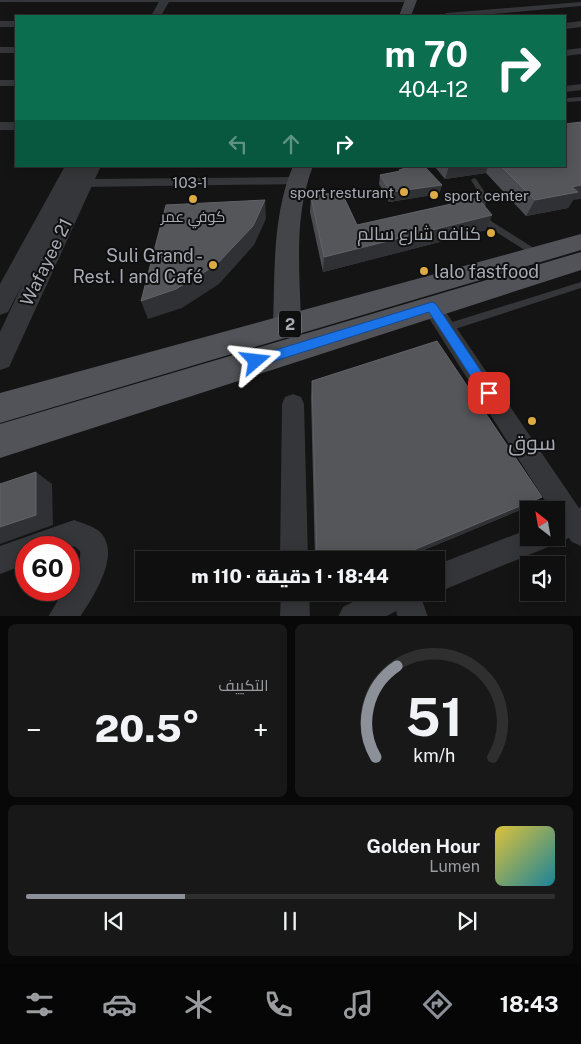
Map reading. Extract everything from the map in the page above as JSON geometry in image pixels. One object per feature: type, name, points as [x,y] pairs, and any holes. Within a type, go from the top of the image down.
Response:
[{"type":"main road","points":[[405,15],[411,0]]},
{"type":"main road","points":[[287,325],[290,223],[299,174]]},
{"type":"main road","name":"2","points":[[0,408],[581,242]]},
{"type":"main road","name":"2","points":[[0,441],[439,318],[581,261]]},
{"type":"street","points":[[0,0],[411,0]]},
{"type":"street","points":[[157,15],[171,1]]},
{"type":"street","points":[[169,15],[171,1]]},
{"type":"street","points":[[457,15],[581,4]]},
{"type":"street","points":[[0,24],[15,24]]},
{"type":"street","points":[[566,26],[581,24]]},
{"type":"street","points":[[0,50],[15,50]]},
{"type":"street","points":[[566,53],[581,51]]},
{"type":"street","points":[[0,83],[15,83]]},
{"type":"street","points":[[567,94],[581,87]]},
{"type":"street","points":[[0,126],[15,126]]},
{"type":"street","name":"103-1","points":[[84,172],[299,174]]},
{"type":"street","name":"Wafayee 21","points":[[0,306],[84,172]]},
{"type":"street","name":"Wafayee 21","points":[[0,359],[84,172]]},
{"type":"street","points":[[439,318],[573,527]]},
{"type":"street","points":[[293,404],[294,551]]},
{"type":"street","points":[[63,616],[89,574],[94,558],[92,545],[85,538],[74,533],[66,536]]},
{"type":"street","points":[[445,575],[520,546]]},
{"type":"street","points":[[0,560],[15,555]]},
{"type":"street","points":[[295,601],[295,616]]},
{"type":"street","points":[[353,616],[385,601]]},
{"type":"street","points":[[407,601],[413,616]]},
{"type":"lane","points":[[567,94],[581,99]]},
{"type":"lane","points":[[474,180],[481,191],[479,211],[482,217],[488,223],[537,254]]},
{"type":"lane","points":[[439,318],[581,285]]},
{"type":"building","points":[[581,122],[581,185],[572,187],[578,192],[535,200],[502,167],[566,167],[566,124]]},
{"type":"building","points":[[409,167],[425,167],[442,185],[391,192],[380,175]]},
{"type":"building","points":[[341,191],[357,225],[478,198],[492,215],[324,257],[311,197]]},
{"type":"building","points":[[265,200],[253,226],[216,265],[176,289],[141,301],[166,205]]},
{"type":"building","points":[[437,341],[542,497],[532,501],[520,501],[520,506],[411,551],[317,551],[312,381]]},
{"type":"building","points":[[36,472],[36,515],[0,527],[0,484]]},
{"type":"place","name":"sport resturant","points":[[404,192]]},
{"type":"place","name":"sport center","points":[[434,195]]},
{"type":"place","name":"كوفي عمر","points":[[193,199]]},
{"type":"place","name":"كنافه شارع سالم","points":[[491,233]]},
{"type":"place","name":"Suli Grand - Rest. I and Café","points":[[213,265]]},
{"type":"place","name":"lalo fastfood","points":[[424,271]]},
{"type":"place","name":"سوق","points":[[532,421]]},
{"type":"route","points":[[256,361],[432,307],[489,393]]}]
